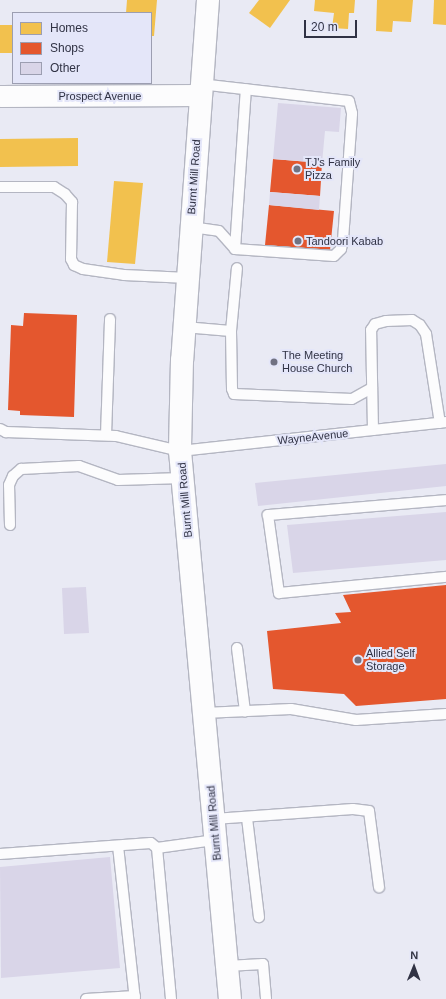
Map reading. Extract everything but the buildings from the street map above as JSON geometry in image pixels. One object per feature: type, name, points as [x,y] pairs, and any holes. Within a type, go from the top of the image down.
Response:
[{"type":"main road","name":"Burnt Mill Road","points":[[208,0],[200,90],[184,327],[180,451],[230,999]]},
{"type":"street","name":"Prospect Avenue","points":[[0,96],[200,90]]},
{"type":"lane","points":[[191,227],[219,231],[235,249],[325,257],[334,256],[341,249],[352,113],[349,101],[246,89],[200,90]]},
{"type":"lane","points":[[235,249],[246,89]]},
{"type":"lane","points":[[0,187],[54,187],[65,194],[72,202],[71,259],[74,265],[83,269],[124,275],[188,278]]},
{"type":"lane","points":[[238,268],[231,331],[232,390],[234,394],[352,399],[372,388]]},
{"type":"lane","points":[[106,435],[110,320]]},
{"type":"lane","points":[[373,430],[372,330],[375,324],[386,321],[412,320],[420,325],[426,334],[443,422]]},
{"type":"lane","points":[[184,327],[231,331]]},
{"type":"lane","name":"WayneAvenue","points":[[0,429],[6,432],[106,435],[180,451],[443,422]]},
{"type":"lane","points":[[10,526],[10,485],[13,476],[21,469],[79,466],[118,480],[183,478]]},
{"type":"lane","points":[[446,500],[268,515],[279,593],[446,577]]},
{"type":"lane","points":[[237,648],[244,711]]},
{"type":"lane","points":[[204,713],[291,709],[356,720],[446,714]]},
{"type":"lane","points":[[214,819],[247,818],[353,809],[369,811],[379,886]]},
{"type":"lane","points":[[247,818],[259,917]]},
{"type":"lane","points":[[157,848],[215,840]]},
{"type":"lane","points":[[0,854],[151,843],[157,848],[171,999]]},
{"type":"lane","points":[[86,999],[135,997],[118,846]]},
{"type":"lane","points":[[227,966],[263,964],[266,999]]},
{"type":"place","name":"TJ's Family Pizza","points":[[297,169]]},
{"type":"place","name":"Tandoori Kabab","points":[[298,241]]},
{"type":"place","name":"The Meeting House Church","points":[[274,362]]},
{"type":"place","name":"Allied Self Storage","points":[[358,660]]}]
